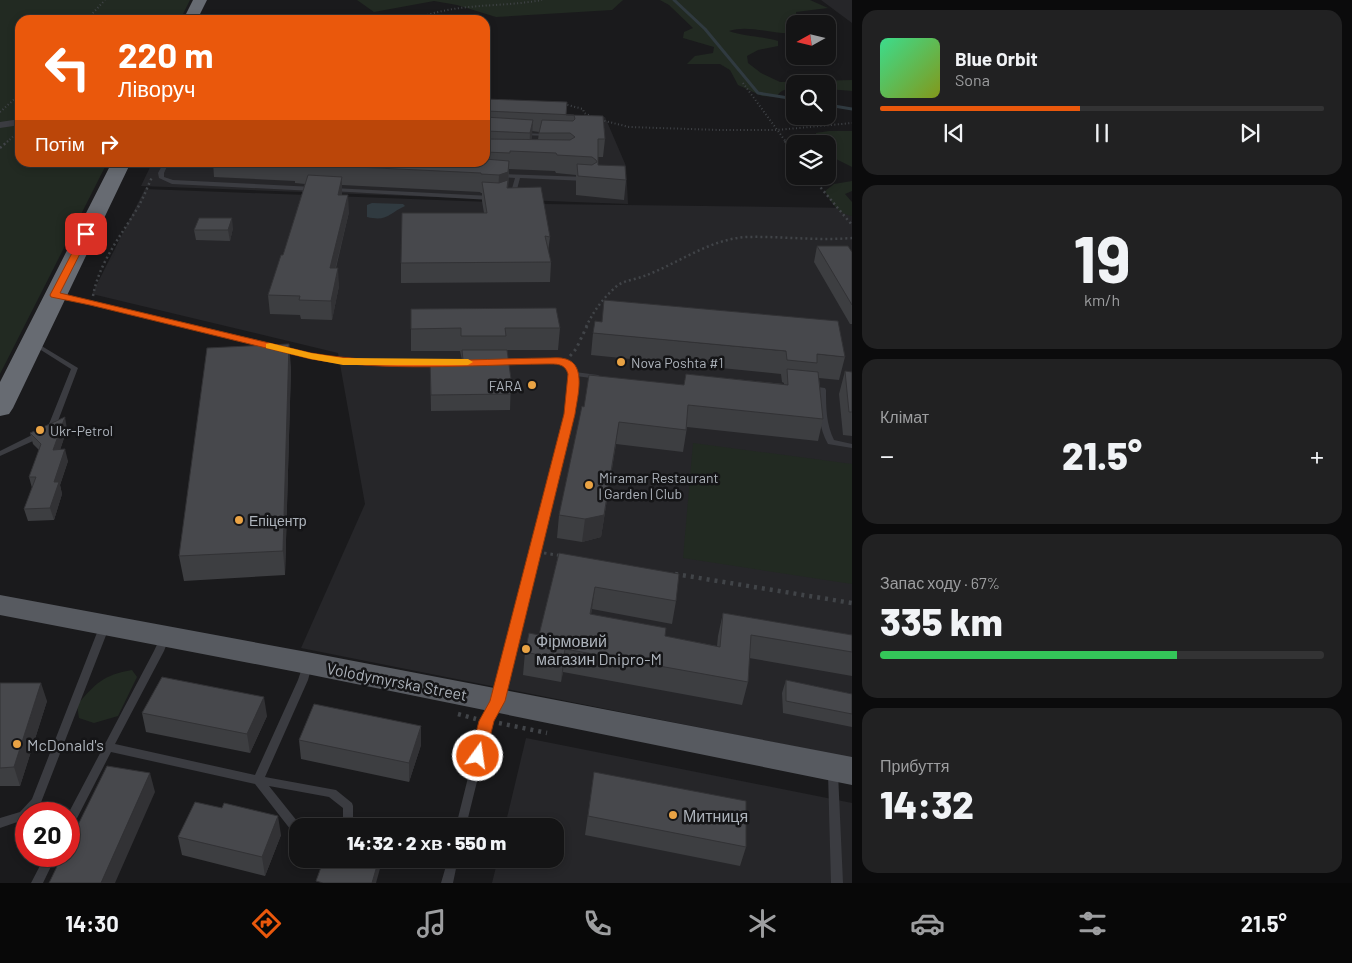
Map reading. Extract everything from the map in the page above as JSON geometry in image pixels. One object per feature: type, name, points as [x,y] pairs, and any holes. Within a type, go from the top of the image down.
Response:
[{"type":"highway","points":[[192,15],[200,0]]},
{"type":"highway","points":[[0,408],[119,167]]},
{"type":"main road","name":"Volodymyrska Street","points":[[0,605],[307,663],[842,769]]},
{"type":"street","points":[[0,125],[15,123]]},
{"type":"lane","points":[[519,134],[553,135]]},
{"type":"lane","points":[[535,141],[537,134]]},
{"type":"lane","points":[[164,167],[161,173],[162,178],[172,182],[498,198]]},
{"type":"lane","points":[[489,175],[590,180]]},
{"type":"lane","points":[[506,196],[513,193],[518,176]]},
{"type":"lane","points":[[55,295],[92,302],[126,312],[343,362],[442,362]]},
{"type":"lane","points":[[0,454],[52,429],[76,368],[32,342]]},
{"type":"lane","points":[[463,818],[487,721],[497,701],[535,552],[569,414],[574,374],[572,367],[564,362],[489,362]]},
{"type":"lane","points":[[574,374],[602,378]]},
{"type":"lane","points":[[799,387],[822,390],[822,406],[827,434],[831,442],[852,446]]},
{"type":"lane","points":[[0,823],[23,816],[36,802],[104,625]]},
{"type":"lane","points":[[80,802],[159,651],[165,636]]},
{"type":"lane","points":[[258,780],[303,680],[307,663]]},
{"type":"lane","points":[[108,747],[258,780],[332,793],[348,806],[348,818]]},
{"type":"lane","points":[[837,883],[842,769]]},
{"type":"lane","points":[[258,780],[289,820]]},
{"type":"lane","points":[[37,883],[45,867]]},
{"type":"lane","points":[[446,883],[450,868]]},
{"type":"path","points":[[91,15],[105,0]]},
{"type":"path","points":[[478,2],[517,3],[542,0]]},
{"type":"path","points":[[420,15],[423,12]]},
{"type":"path","points":[[743,83],[786,142]]},
{"type":"path","points":[[0,112],[15,98]]},
{"type":"path","points":[[556,103],[573,105],[596,119],[629,127],[777,130],[852,123]]},
{"type":"path","points":[[0,148],[15,136]]},
{"type":"path","points":[[92,302],[93,288],[137,208],[155,170]]},
{"type":"path","points":[[819,185],[852,224]]},
{"type":"path","points":[[564,362],[576,349],[595,308],[620,284],[648,275],[688,255],[721,242],[744,237],[824,240],[852,238]]},
{"type":"path","points":[[535,552],[573,558]]},
{"type":"path","points":[[669,573],[852,603]]},
{"type":"shaded area","points":[[0,0],[190,0],[182,15],[15,15],[15,167],[105,167],[0,374]]},
{"type":"shaded area","points":[[357,0],[623,0],[612,10],[496,17],[457,5],[434,1],[374,12]]},
{"type":"shaded area","points":[[660,0],[810,0],[828,8],[796,12],[796,15],[786,15],[786,33],[753,29],[729,31],[778,41],[778,46],[758,50],[747,56],[748,63],[761,73],[780,82],[786,82],[786,89],[778,94],[777,97],[762,96],[738,85],[730,70],[720,64],[687,64],[695,56],[713,53],[714,47],[683,38],[684,32],[693,28],[669,5]]},
{"type":"shaded area","points":[[821,0],[852,0],[852,23]]},
{"type":"shaded area","points":[[836,80],[852,80],[852,91],[836,90]]},
{"type":"shaded area","points":[[490,113],[605,117],[626,166],[628,204],[141,186],[150,167],[490,167]]},
{"type":"shaded area","points":[[852,131],[852,167],[836,159],[836,135],[816,135],[816,133]]},
{"type":"shaded area","points":[[852,181],[852,191],[845,194],[852,202],[852,216],[839,210],[825,191],[836,184]]},
{"type":"shaded area","points":[[145,189],[544,204],[852,208],[852,758],[301,648],[365,504],[338,353],[92,294]]},
{"type":"shaded area","points":[[372,203],[403,204],[405,206],[384,218],[367,217],[367,205]]},
{"type":"shaded area","points":[[693,443],[852,464],[852,584],[683,558]]},
{"type":"shaded area","points":[[132,670],[137,677],[118,716],[94,723],[79,718],[77,705],[95,686],[107,677]]},
{"type":"shaded area","points":[[526,738],[852,803],[852,883],[492,883],[496,868],[564,868],[564,818],[507,818]]},
{"type":"building","points":[[490,99],[567,102],[566,115],[490,111]]},
{"type":"building","points":[[574,115],[603,116],[605,139],[598,139],[598,165],[625,166],[626,180],[578,176],[577,164],[592,165],[597,162],[592,157],[557,155],[556,153],[490,152],[490,139],[570,140],[575,137],[570,133],[539,133],[542,120],[573,121],[575,119]]},
{"type":"building","points":[[490,117],[533,120],[530,133],[490,131]]},
{"type":"building","points":[[490,159],[509,161],[508,172],[499,175],[356,167],[490,167]]},
{"type":"building","points":[[308,175],[342,177],[338,195],[348,195],[330,268],[338,268],[331,301],[299,300],[300,296],[268,295],[281,255],[283,255]]},
{"type":"building","points":[[508,180],[507,188],[541,187],[550,237],[545,236],[551,262],[401,263],[402,213],[487,213],[482,182],[499,183]]},
{"type":"building","points":[[199,218],[232,218],[228,230],[194,230]]},
{"type":"building","points":[[817,246],[848,246],[852,252],[852,305]]},
{"type":"building","points":[[604,300],[838,321],[845,357],[817,354],[817,363],[787,360],[786,351],[593,333],[595,321],[602,322]]},
{"type":"building","points":[[556,308],[560,328],[505,328],[506,336],[461,336],[461,328],[411,329],[411,309]]},
{"type":"building","name":"Епіцентр","points":[[289,344],[283,551],[179,556],[207,348]]},
{"type":"building","points":[[462,350],[507,350],[511,394],[431,395],[430,360],[463,360]]},
{"type":"building","points":[[787,369],[818,372],[823,419],[688,405],[686,430],[619,422],[604,515],[585,519],[559,515],[582,406],[584,407],[589,375],[684,385],[686,374],[788,385]]},
{"type":"building","points":[[845,371],[852,372],[852,412],[849,412]]},
{"type":"building","points":[[65,417],[53,450],[65,449],[54,482],[59,482],[50,508],[24,509],[36,477],[29,477],[41,444],[30,433]]},
{"type":"building","points":[[559,553],[679,574],[676,601],[595,587],[590,614],[666,628],[665,636],[720,647],[723,613],[852,635],[852,652],[751,635],[748,682],[565,649],[563,660],[525,652],[529,633],[539,635]]},
{"type":"building","points":[[162,677],[264,697],[247,734],[142,713]]},
{"type":"building","points":[[786,680],[852,694],[852,714],[786,701]]},
{"type":"building","points":[[0,683],[41,683],[14,767],[0,768]]},
{"type":"building","points":[[314,704],[421,726],[409,763],[299,740]]},
{"type":"building","points":[[107,766],[150,773],[101,883],[49,883],[57,867],[80,867],[80,821]]},
{"type":"building","points":[[594,772],[746,801],[746,847],[588,816]]},
{"type":"building","points":[[195,802],[222,808],[224,803],[278,816],[262,857],[178,837]]},
{"type":"building","points":[[321,868],[376,868],[372,883],[323,883],[316,881]]},
{"type":"waterway","points":[[674,0],[705,29],[758,93],[786,98]]},
{"type":"waterway","points":[[836,106],[852,109]]},
{"type":"slow traffic","points":[[270,346],[343,362],[468,362]]},
{"type":"place","name":"Nova Poshta #1","points":[[621,362]]},
{"type":"place","name":"FARA","points":[[532,385]]},
{"type":"place","name":"Ukr-Petrol","points":[[40,430]]},
{"type":"place","name":"Miramar Restaurant | Garden | Club","points":[[589,485]]},
{"type":"place","name":"Епіцентр","points":[[239,520]]},
{"type":"place","name":"Фірмовий магазин Dnipro-M","points":[[526,649]]},
{"type":"place","name":"McDonald's","points":[[17,744]]},
{"type":"place","name":"Митниця","points":[[673,815]]},
{"type":"route","points":[[86,234],[55,295],[92,302],[126,312],[343,362],[546,361],[564,362],[572,367],[574,374],[569,414],[497,701],[487,721],[478,756]]}]
